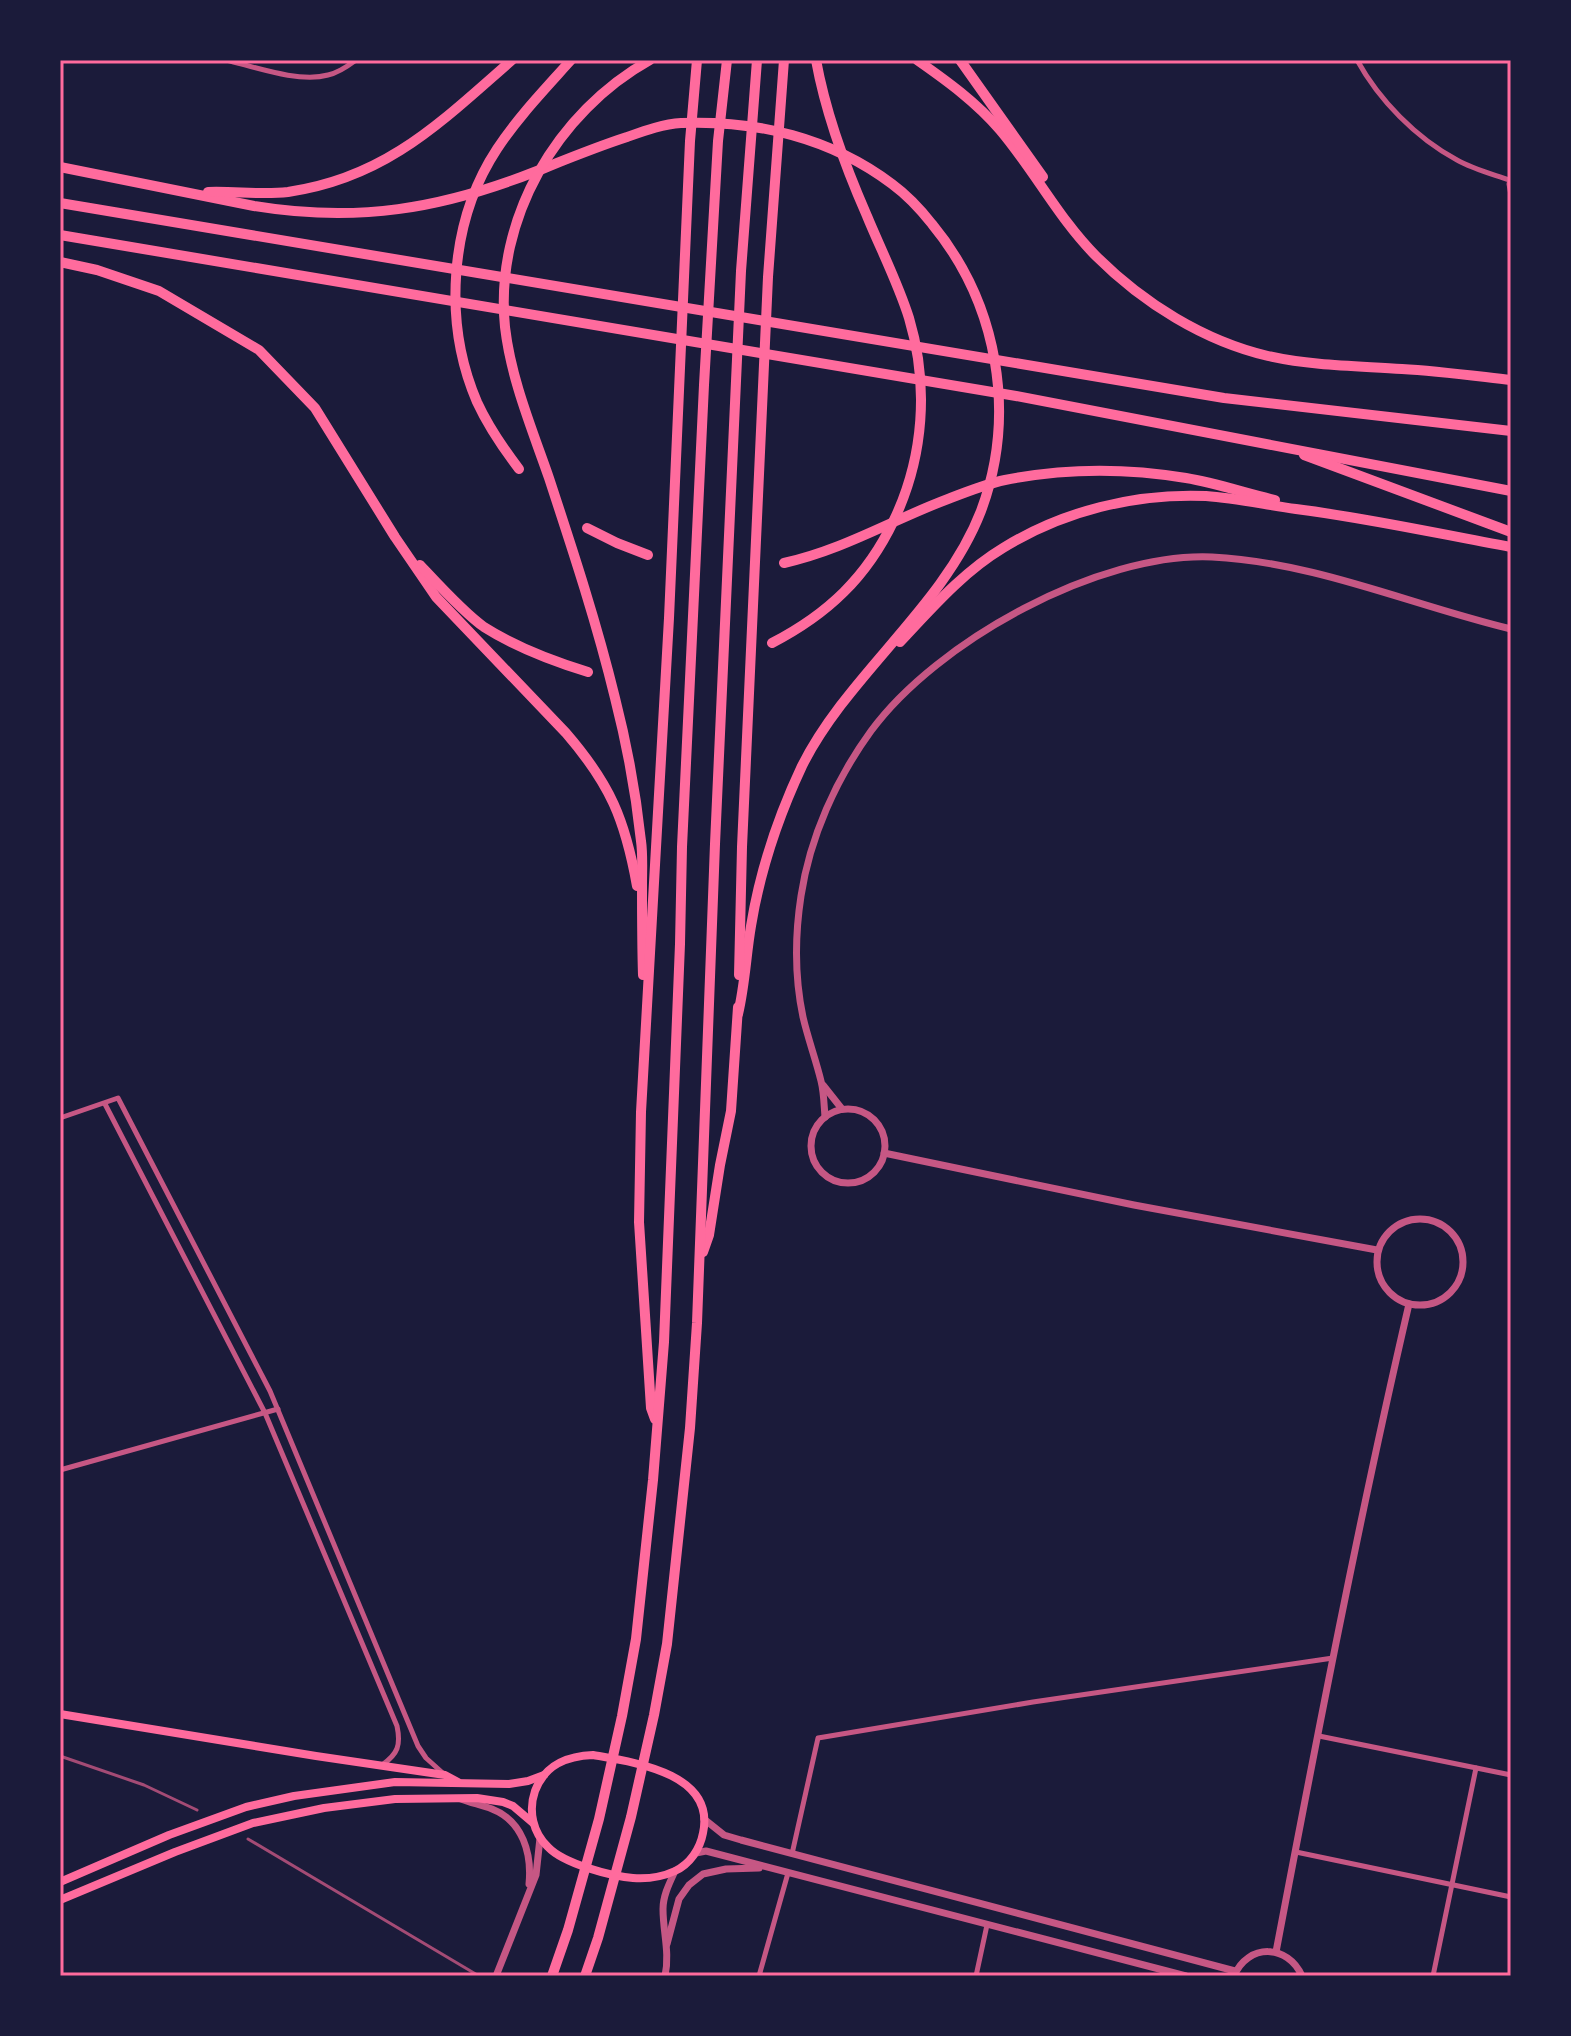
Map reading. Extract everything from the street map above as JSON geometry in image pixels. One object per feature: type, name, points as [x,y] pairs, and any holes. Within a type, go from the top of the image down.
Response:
[{"type":"highway","points":[[60,167],[194,193],[256,194],[312,188],[359,173],[406,148],[512,60]]},
{"type":"highway","points":[[519,469],[499,442],[477,401],[461,346],[456,310],[458,253],[468,212],[495,151],[571,60]]},
{"type":"highway","points":[[650,60],[609,88],[581,114],[550,153],[527,192],[507,265],[505,327],[523,403],[580,572],[615,698],[641,843],[643,1061],[639,1222],[651,1408],[657,1426]]},
{"type":"highway","points":[[643,1061],[657,840],[690,141],[697,60]]},
{"type":"highway","points":[[552,1976],[599,1819],[622,1716],[645,1568],[664,1342],[682,847],[704,385],[718,141],[727,60]]},
{"type":"highway","points":[[585,1976],[631,1817],[654,1715],[667,1644],[690,1428],[700,1261],[715,828],[741,271],[757,60]]},
{"type":"highway","points":[[700,1261],[709,1235],[731,1111],[738,1014],[742,847],[768,277],[784,60]]},
{"type":"highway","points":[[772,643],[798,629],[841,596],[865,570],[904,499],[915,464],[921,422],[921,388],[909,317],[832,128],[816,60]]},
{"type":"highway","points":[[917,60],[964,94],[1000,131],[1096,256],[1161,309],[1199,331],[1268,356],[1325,365],[1406,369],[1511,380]]},
{"type":"highway","points":[[960,60],[1048,183],[1075,231]]},
{"type":"highway","points":[[194,193],[281,210],[343,214],[394,211],[446,201],[507,183],[605,144],[655,128],[678,123],[749,125],[790,133],[828,147],[863,165],[894,186],[924,214],[949,244],[985,319],[993,348],[998,377],[999,436],[994,467],[980,511],[953,565],[826,725],[804,763],[783,809],[759,885],[738,1014]]},
{"type":"highway","points":[[60,203],[1224,398],[1511,431]]},
{"type":"highway","points":[[60,235],[1001,393],[1511,491]]},
{"type":"highway","points":[[60,262],[97,270],[159,291],[259,350],[315,408],[436,597],[566,733],[606,786],[621,819],[632,855],[642,947]]},
{"type":"highway","points":[[1276,445],[1511,532]]},
{"type":"highway","points":[[784,563],[813,557],[945,500],[1002,480],[1076,471],[1148,473],[1190,479],[1326,513]]},
{"type":"highway","points":[[839,708],[946,593],[1003,547],[1052,522],[1081,512],[1124,502],[1206,496],[1326,513],[1511,547]]},
{"type":"highway","points":[[587,528],[648,555]]},
{"type":"highway","points":[[395,537],[434,580],[482,625],[519,647],[588,672]]},
{"type":"main road","points":[[60,1714],[445,1775],[459,1783]]},
{"type":"main road","points":[[593,1755],[656,1768],[681,1782],[692,1791],[704,1819],[704,1830],[696,1853],[688,1863],[657,1878],[633,1878],[566,1859],[550,1849],[533,1823],[532,1800],[544,1775],[556,1764],[566,1758],[593,1755]]},
{"type":"main road","points":[[60,1882],[169,1835],[246,1807],[294,1796],[395,1782],[509,1784],[544,1775]]},
{"type":"main road","points":[[60,1900],[253,1823],[357,1803],[454,1797],[493,1799],[513,1806],[533,1823]]},
{"type":"street","points":[[226,60],[296,76],[315,77],[346,68],[356,60]]},
{"type":"street","points":[[1357,60],[1392,109],[1423,137],[1457,160],[1510,177],[1511,195]]},
{"type":"street","points":[[825,1117],[822,1083],[802,1013],[798,969],[801,896],[813,843],[841,778],[872,729],[908,689],[949,655],[993,626],[1068,588],[1115,571],[1161,561],[1208,557],[1258,561],[1307,570],[1511,629]]},
{"type":"street","points":[[822,1083],[842,1109]]},
{"type":"street","points":[[60,1118],[118,1098],[270,1391],[418,1746],[445,1775]]},
{"type":"street","points":[[105,1104],[265,1413],[397,1726],[399,1748],[381,1766]]},
{"type":"street","points":[[842,1109],[852,1109],[871,1117],[878,1124],[885,1143],[878,1166],[863,1179],[849,1182],[833,1179],[818,1168],[811,1151],[814,1132],[825,1117],[842,1109]]},
{"type":"street","points":[[884,1153],[1134,1205],[1377,1250]]},
{"type":"street","points":[[1413,1219],[1439,1222],[1459,1242],[1463,1255],[1458,1283],[1438,1302],[1409,1304],[1386,1290],[1376,1264],[1377,1250],[1383,1238],[1401,1222],[1413,1219]]},
{"type":"street","points":[[1276,1952],[1409,1304]]},
{"type":"street","points":[[60,1470],[278,1409]]},
{"type":"street","points":[[792,1854],[818,1738],[1033,1702],[1334,1658]]},
{"type":"street","points":[[1319,1736],[1511,1775]]},
{"type":"street","points":[[1433,1976],[1476,1768]]},
{"type":"street","points":[[454,1797],[491,1808],[512,1822],[526,1842],[529,1890]]},
{"type":"street","points":[[704,1819],[724,1835],[1234,1974],[1242,1962],[1252,1955],[1264,1951],[1276,1952],[1295,1964],[1302,1976]]},
{"type":"street","points":[[496,1976],[536,1875],[540,1838]]},
{"type":"street","points":[[696,1853],[706,1851],[1186,1976]]},
{"type":"street","points":[[1296,1852],[1511,1897]]},
{"type":"street","points":[[667,1944],[679,1899],[689,1885],[703,1874],[726,1869],[766,1867]]},
{"type":"street","points":[[665,1976],[667,1944],[664,1897],[675,1871]]},
{"type":"street","points":[[759,1976],[788,1873]]},
{"type":"street","points":[[976,1976],[987,1925]]},
{"type":"railway","points":[[60,1756],[144,1785],[197,1810]]},
{"type":"railway","points":[[248,1839],[479,1976]]}]
